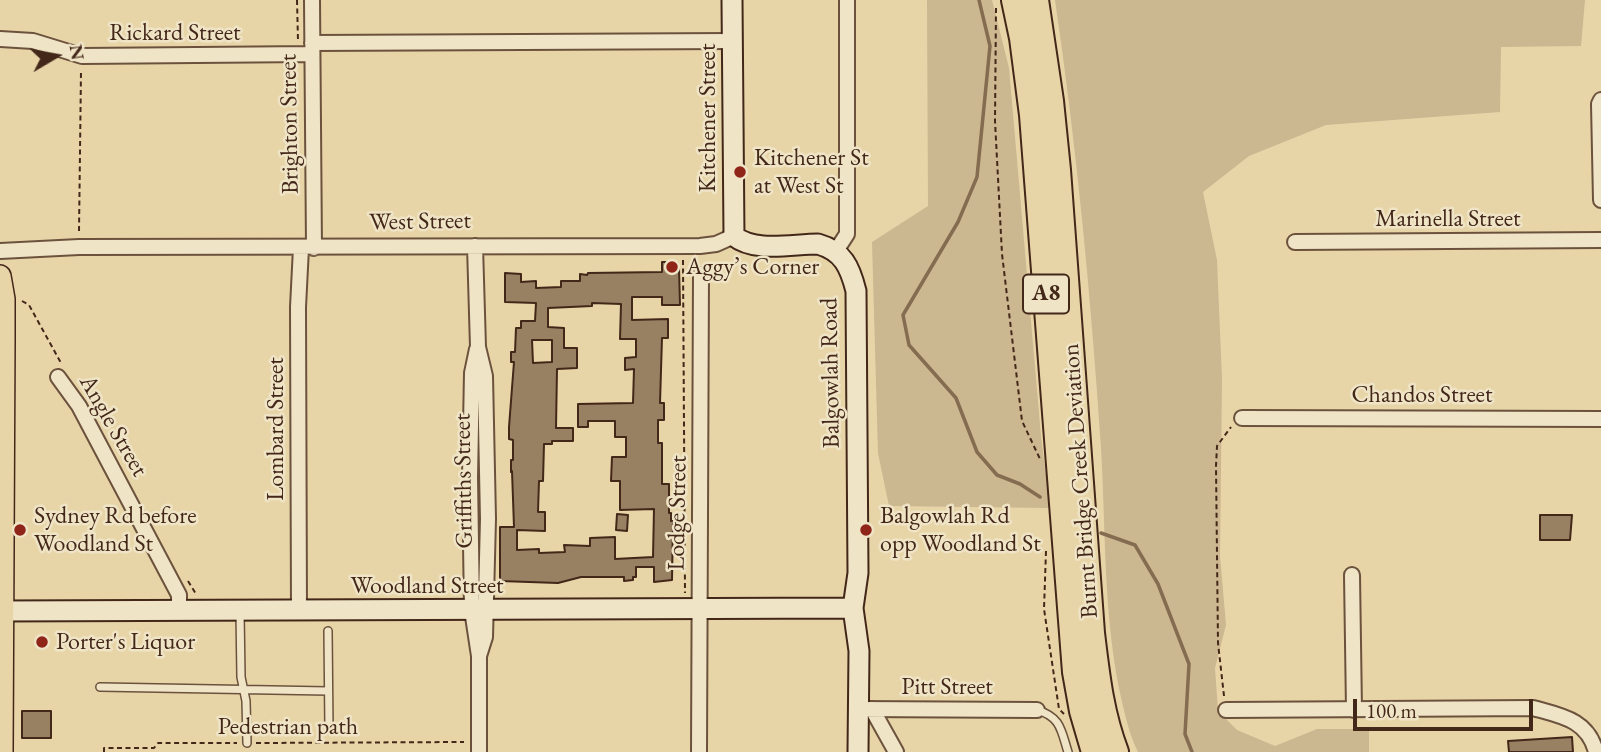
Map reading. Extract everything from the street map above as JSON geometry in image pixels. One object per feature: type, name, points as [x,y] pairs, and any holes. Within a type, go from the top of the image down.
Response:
[{"type":"highway","name":"Burnt Bridge Creek Deviation","points":[[1014,0],[1032,115],[1076,672],[1082,712],[1094,752]]},
{"type":"highway","name":"Burnt Bridge Creek Deviation","points":[[1036,0],[1057,156],[1093,643],[1102,708],[1116,752]]},
{"type":"main road","points":[[0,276],[4,324],[2,752]]},
{"type":"street","name":"Brighton Street","points":[[307,248],[307,48],[312,0]]},
{"type":"street","name":"Kitchener Street","points":[[732,0],[734,236]]},
{"type":"street","points":[[734,236],[747,244],[758,246],[818,244],[836,251],[847,234],[847,0]]},
{"type":"street","name":"Rickard Street","points":[[0,39],[33,41],[82,56],[307,48],[732,41]]},
{"type":"street","points":[[1601,100],[1601,200]]},
{"type":"street","name":"West Street","points":[[0,251],[79,247],[709,246],[734,236]]},
{"type":"street","name":"Marinella Street","points":[[1295,243],[1601,240]]},
{"type":"street","name":"Griffiths Street","points":[[475,246],[478,347],[472,373],[479,610],[479,747]]},
{"type":"street","name":"Lombard Street","points":[[299,611],[298,307],[307,248]]},
{"type":"street","name":"Balgowlah Road","points":[[836,251],[852,272],[856,291],[858,573],[853,608],[865,709],[858,752]]},
{"type":"street","name":"Lodge Street","points":[[699,752],[701,275]]},
{"type":"street","name":"Angle Street","points":[[58,377],[79,406],[179,595],[179,611]]},
{"type":"street","name":"Chandos Street","points":[[1242,418],[1601,419]]},
{"type":"street","points":[[1352,575],[1354,710]]},
{"type":"street","name":"Woodland Street","points":[[1,611],[853,608]]},
{"type":"street","points":[[1226,710],[1533,708],[1579,724],[1592,737],[1596,752]]},
{"type":"street","points":[[865,709],[896,752]]},
{"type":"street","name":"Pitt Street","points":[[865,709],[1037,710]]},
{"type":"lane","points":[[240,611],[247,743]]},
{"type":"lane","points":[[328,631],[329,730]]},
{"type":"lane","points":[[100,687],[328,691]]},
{"type":"lane","points":[[1037,710],[1050,714],[1056,720],[1068,752]]},
{"type":"path","name":"Brighton Street","points":[[297,0],[307,48]]},
{"type":"path","points":[[996,0],[995,121],[1002,254],[1022,421],[1043,467]]},
{"type":"path","points":[[79,232],[82,56]]},
{"type":"path","name":"Lodge Street","points":[[683,260],[685,593]]},
{"type":"path","points":[[1226,710],[1217,643],[1217,446],[1229,429],[1242,418]]},
{"type":"path","points":[[1046,541],[1044,609],[1059,709]]},
{"type":"path","name":"Pedestrian path","points":[[104,752],[104,748],[154,748],[158,743],[479,747]]},
{"type":"shaded area","points":[[927,0],[992,0],[1009,68],[1041,436],[1050,508],[889,506],[878,453],[872,242],[928,206]]},
{"type":"shaded area","points":[[1055,0],[1585,0],[1581,46],[1501,47],[1500,112],[1326,125],[1249,156],[1203,192],[1217,260],[1222,379],[1220,556],[1226,625],[1215,668],[1218,711],[1237,730],[1275,746],[1317,729],[1369,729],[1369,752],[1138,752],[1135,746],[1122,702],[1111,639],[1101,448],[1088,280],[1077,168]]},
{"type":"building","points":[[662,262],[674,262],[679,268],[680,305],[662,305],[662,297],[632,297],[632,320],[668,319],[668,338],[662,338],[660,403],[664,403],[664,420],[658,420],[658,443],[662,443],[662,484],[669,484],[669,513],[673,521],[672,580],[654,582],[654,567],[636,567],[636,577],[624,581],[624,577],[581,577],[558,583],[500,581],[500,527],[514,527],[511,472],[513,440],[509,439],[514,362],[511,362],[511,352],[515,352],[516,328],[521,328],[521,321],[535,321],[536,303],[505,302],[505,273],[521,274],[521,282],[536,281],[536,288],[561,287],[561,281],[580,281],[580,274],[662,272]],"holes":[[[592,303],[621,304],[620,339],[636,339],[636,357],[625,358],[625,370],[634,369],[633,403],[578,404],[578,427],[588,427],[588,421],[615,421],[615,437],[626,437],[626,457],[612,457],[611,481],[620,481],[620,510],[654,509],[653,557],[615,559],[615,537],[590,538],[590,546],[564,545],[565,552],[517,550],[517,530],[545,531],[545,512],[538,512],[539,481],[543,481],[544,444],[552,444],[552,441],[573,441],[573,428],[556,428],[557,369],[577,368],[577,348],[564,348],[564,328],[548,327],[548,308],[592,306]],[[532,340],[552,340],[552,362],[533,363]]]},
{"type":"building","points":[[617,514],[628,515],[627,531],[616,530]]},
{"type":"building","points":[[1540,515],[1572,515],[1570,540],[1540,540]]},
{"type":"building","points":[[22,711],[51,711],[51,738],[22,738]]},
{"type":"building","points":[[1572,737],[1573,752],[1509,752],[1508,741]]},
{"type":"waterway","points":[[979,0],[990,46],[977,177],[958,222],[903,315],[909,345],[956,398],[977,452],[997,475],[1020,484],[1040,497]]},
{"type":"waterway","points":[[1101,533],[1135,545],[1158,584],[1189,664],[1185,734],[1192,752]]},
{"type":"place","name":"Kitchener St at West St","points":[[740,172]]},
{"type":"place","name":"Aggy’s Corner","points":[[672,267]]},
{"type":"place","name":"Sydney Rd before Woodland St","points":[[20,530]]},
{"type":"place","name":"Balgowlah Rd opp Woodland St","points":[[866,530]]},
{"type":"place","name":"Porter's Liquor","points":[[42,642]]}]
